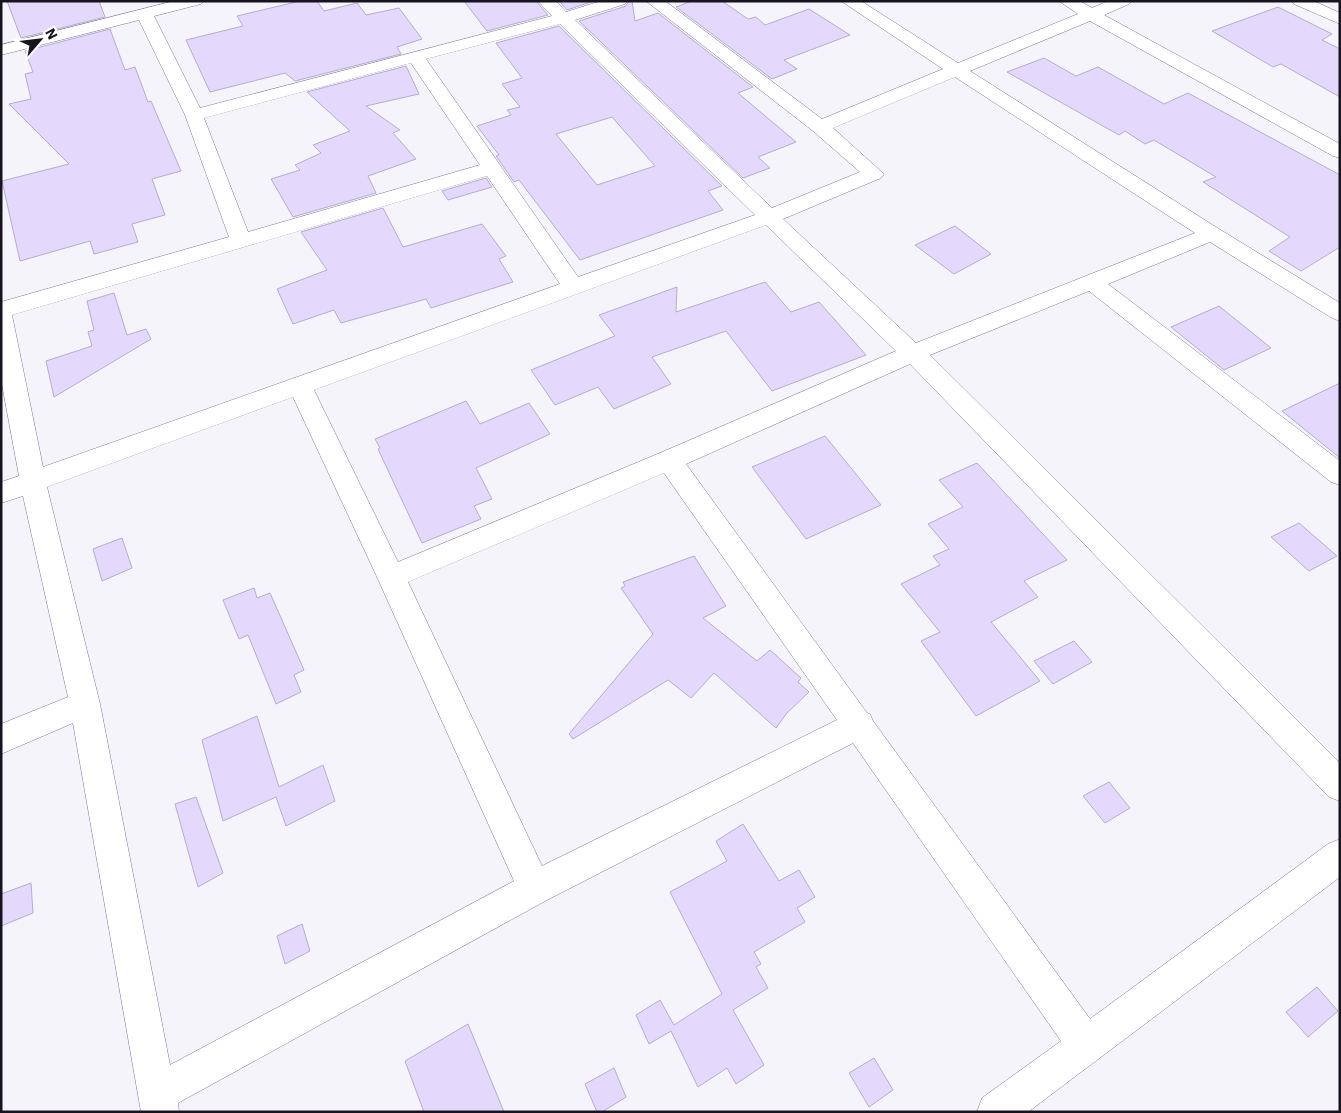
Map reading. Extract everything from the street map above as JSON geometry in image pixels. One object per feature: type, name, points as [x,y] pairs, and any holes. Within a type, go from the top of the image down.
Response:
[{"type":"street","points":[[1,50],[195,1]]},
{"type":"street","points":[[546,1],[913,354],[1340,786]]},
{"type":"street","points":[[194,115],[563,18],[619,1]]},
{"type":"street","points":[[1,493],[769,217],[874,174],[820,127],[654,1]]},
{"type":"street","points":[[849,1],[1212,234],[1340,313]]},
{"type":"street","points":[[1067,1],[1340,152]]},
{"type":"street","points":[[820,127],[956,69],[1092,16],[1123,1]]},
{"type":"street","points":[[1300,1],[1340,19]]},
{"type":"street","points":[[144,14],[194,115],[242,242]]},
{"type":"street","points":[[416,57],[573,286]]},
{"type":"street","points":[[1,310],[242,242],[492,168]]},
{"type":"street","points":[[391,577],[669,460],[913,354],[1212,234]]},
{"type":"street","points":[[1091,282],[1340,475]]},
{"type":"street","points":[[1,316],[34,481],[85,704],[159,1103],[535,888],[859,724]]},
{"type":"street","points":[[300,387],[391,577],[535,888]]},
{"type":"street","points":[[669,460],[1087,1046]]},
{"type":"street","points":[[1,739],[85,704]]},
{"type":"street","points":[[996,1112],[1340,856]]},
{"type":"building","points":[[7,1],[99,1],[105,17],[21,38]]},
{"type":"building","points":[[300,1],[317,1],[324,11],[357,3],[366,15],[399,8],[422,39],[397,47],[401,54],[295,81],[285,73],[210,92],[186,40],[243,26],[237,16]]},
{"type":"building","points":[[464,1],[536,1],[548,15],[487,31]]},
{"type":"building","points":[[559,1],[594,1],[567,10]]},
{"type":"building","points":[[629,1],[632,1],[635,21],[658,13],[753,87],[738,93],[796,142],[758,157],[770,168],[743,178],[579,21],[626,6]]},
{"type":"building","points":[[692,1],[722,1],[748,19],[756,17],[765,25],[809,9],[850,35],[784,60],[797,69],[772,79],[676,7]]},
{"type":"building","points":[[1278,7],[1332,34],[1322,40],[1340,49],[1340,97],[1281,64],[1273,67],[1212,31]]},
{"type":"building","points":[[559,26],[722,186],[708,191],[723,210],[580,260],[519,180],[514,182],[496,156],[499,155],[477,126],[511,115],[507,110],[520,107],[502,84],[522,78],[496,43]],"holes":[[[612,117],[655,166],[597,185],[556,134]]]},
{"type":"building","points":[[110,29],[125,70],[135,67],[148,102],[151,101],[181,171],[152,179],[165,215],[132,224],[138,242],[94,254],[90,241],[20,261],[2,181],[69,164],[9,104],[31,99],[25,74],[33,72],[25,51]]},
{"type":"building","points":[[1044,58],[1076,76],[1098,67],[1164,104],[1188,93],[1340,175],[1340,247],[1301,271],[1269,251],[1290,237],[1203,182],[1216,177],[1154,140],[1145,144],[1125,131],[1119,135],[1007,72]]},
{"type":"building","points":[[406,66],[419,94],[366,106],[400,130],[393,133],[416,159],[368,176],[376,193],[293,217],[271,179],[300,170],[295,165],[321,153],[313,145],[350,131],[307,92]]},
{"type":"building","points":[[486,178],[492,187],[448,200],[442,191]]},
{"type":"building","points":[[383,208],[403,247],[482,224],[506,256],[499,259],[513,282],[431,308],[426,299],[341,323],[334,310],[293,324],[277,289],[327,270],[301,232]]},
{"type":"building","points":[[955,226],[991,254],[954,274],[915,245]]},
{"type":"building","points":[[765,282],[791,312],[819,302],[866,355],[772,391],[726,331],[652,357],[671,384],[614,409],[598,387],[555,405],[531,370],[615,336],[599,315],[677,287],[676,312]]},
{"type":"building","points":[[114,293],[127,335],[146,329],[151,339],[54,397],[46,361],[92,346],[88,332],[94,330],[87,301]]},
{"type":"building","points":[[1219,306],[1271,348],[1224,370],[1171,327]]},
{"type":"building","points":[[1340,383],[1340,458],[1282,411]]},
{"type":"building","points":[[466,401],[480,424],[529,403],[550,434],[476,468],[492,499],[474,506],[481,519],[422,543],[375,439]]},
{"type":"building","points":[[825,436],[881,505],[806,539],[752,467]]},
{"type":"building","points":[[977,463],[1067,560],[1024,581],[1038,597],[991,622],[1040,681],[976,716],[921,641],[940,632],[901,584],[940,565],[933,556],[949,549],[928,524],[963,507],[939,480]]},
{"type":"building","points":[[1299,523],[1337,556],[1309,571],[1271,537]]},
{"type":"building","points":[[122,538],[132,568],[102,581],[93,549]]},
{"type":"building","points":[[694,556],[726,606],[703,618],[757,661],[770,650],[801,678],[798,682],[809,692],[787,713],[776,728],[714,673],[691,698],[668,680],[573,739],[569,734],[653,634],[621,588],[625,586],[623,582]]},
{"type":"building","points":[[254,588],[257,598],[270,593],[304,670],[294,675],[301,692],[276,704],[248,635],[239,639],[223,600]]},
{"type":"building","points":[[1074,641],[1092,662],[1053,684],[1034,661]]},
{"type":"building","points":[[257,716],[279,787],[323,765],[335,801],[286,826],[276,797],[223,821],[202,740]]},
{"type":"building","points":[[1109,782],[1130,808],[1105,823],[1083,796]]},
{"type":"building","points":[[196,797],[223,873],[198,887],[175,804]]},
{"type":"building","points":[[743,824],[779,881],[799,870],[815,897],[797,908],[805,922],[754,952],[761,964],[756,967],[768,988],[733,1010],[764,1065],[736,1084],[727,1068],[698,1087],[671,1031],[649,1044],[636,1015],[660,1000],[674,1025],[722,994],[670,892],[727,861],[716,841]]},
{"type":"building","points":[[31,883],[33,913],[1,926],[1,894]]},
{"type":"building","points":[[302,924],[310,951],[285,964],[277,936]]},
{"type":"building","points":[[1317,987],[1338,1011],[1308,1037],[1286,1012]]},
{"type":"building","points":[[468,1024],[504,1112],[424,1112],[405,1061]]},
{"type":"building","points":[[874,1058],[893,1090],[869,1107],[849,1073]]},
{"type":"building","points":[[614,1068],[626,1097],[602,1112],[597,1112],[585,1084]]}]
